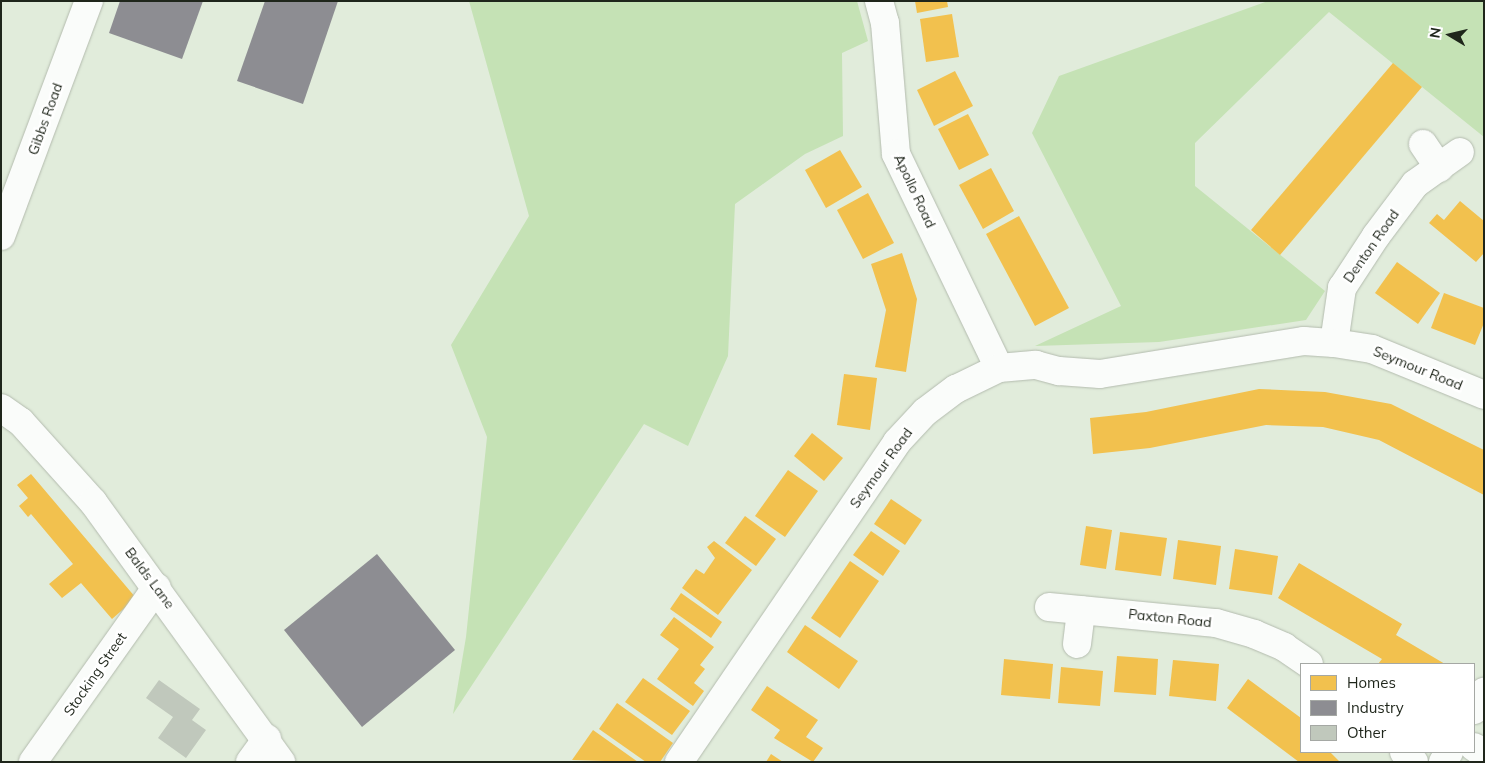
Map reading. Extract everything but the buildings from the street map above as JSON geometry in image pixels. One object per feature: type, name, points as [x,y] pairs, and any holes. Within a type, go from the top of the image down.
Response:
[{"type":"street","name":"Gibbs Road","points":[[1,236],[88,1]]},
{"type":"street","name":"Apollo Road","points":[[879,1],[884,23],[896,154],[999,368]]},
{"type":"street","name":"Denton Road","points":[[1334,342],[1342,288],[1376,236],[1415,184],[1450,160],[1423,144]]},
{"type":"street","name":"Seymour Road","points":[[679,762],[898,442],[925,412],[948,395],[999,368],[1036,365],[1100,374],[1304,341],[1334,342],[1372,348],[1484,395]]},
{"type":"street","name":"Balds Lane","points":[[1,408],[21,422],[93,502],[157,587],[282,762]]},
{"type":"street","name":"Stocking Street","points":[[34,762],[157,587]]},
{"type":"street","name":"Paxton Road","points":[[1049,607],[1216,623],[1254,634],[1284,647],[1308,663]]},
{"type":"street","points":[[1077,644],[1081,610]]},
{"type":"street","points":[[1475,708],[1484,692]]},
{"type":"street","points":[[250,762],[267,739]]},
{"type":"street","points":[[1405,753],[1414,762]]},
{"type":"green space","points":[[469,1],[857,1],[868,41],[842,53],[843,136],[805,154],[735,204],[728,356],[688,446],[644,424],[453,714],[466,637],[487,437],[451,345],[529,216]]},
{"type":"green space","points":[[1268,1],[1484,1],[1484,137],[1329,12],[1195,143],[1195,186],[1325,291],[1306,320],[1159,342],[1035,346],[1121,306],[1032,133],[1059,76]]}]
